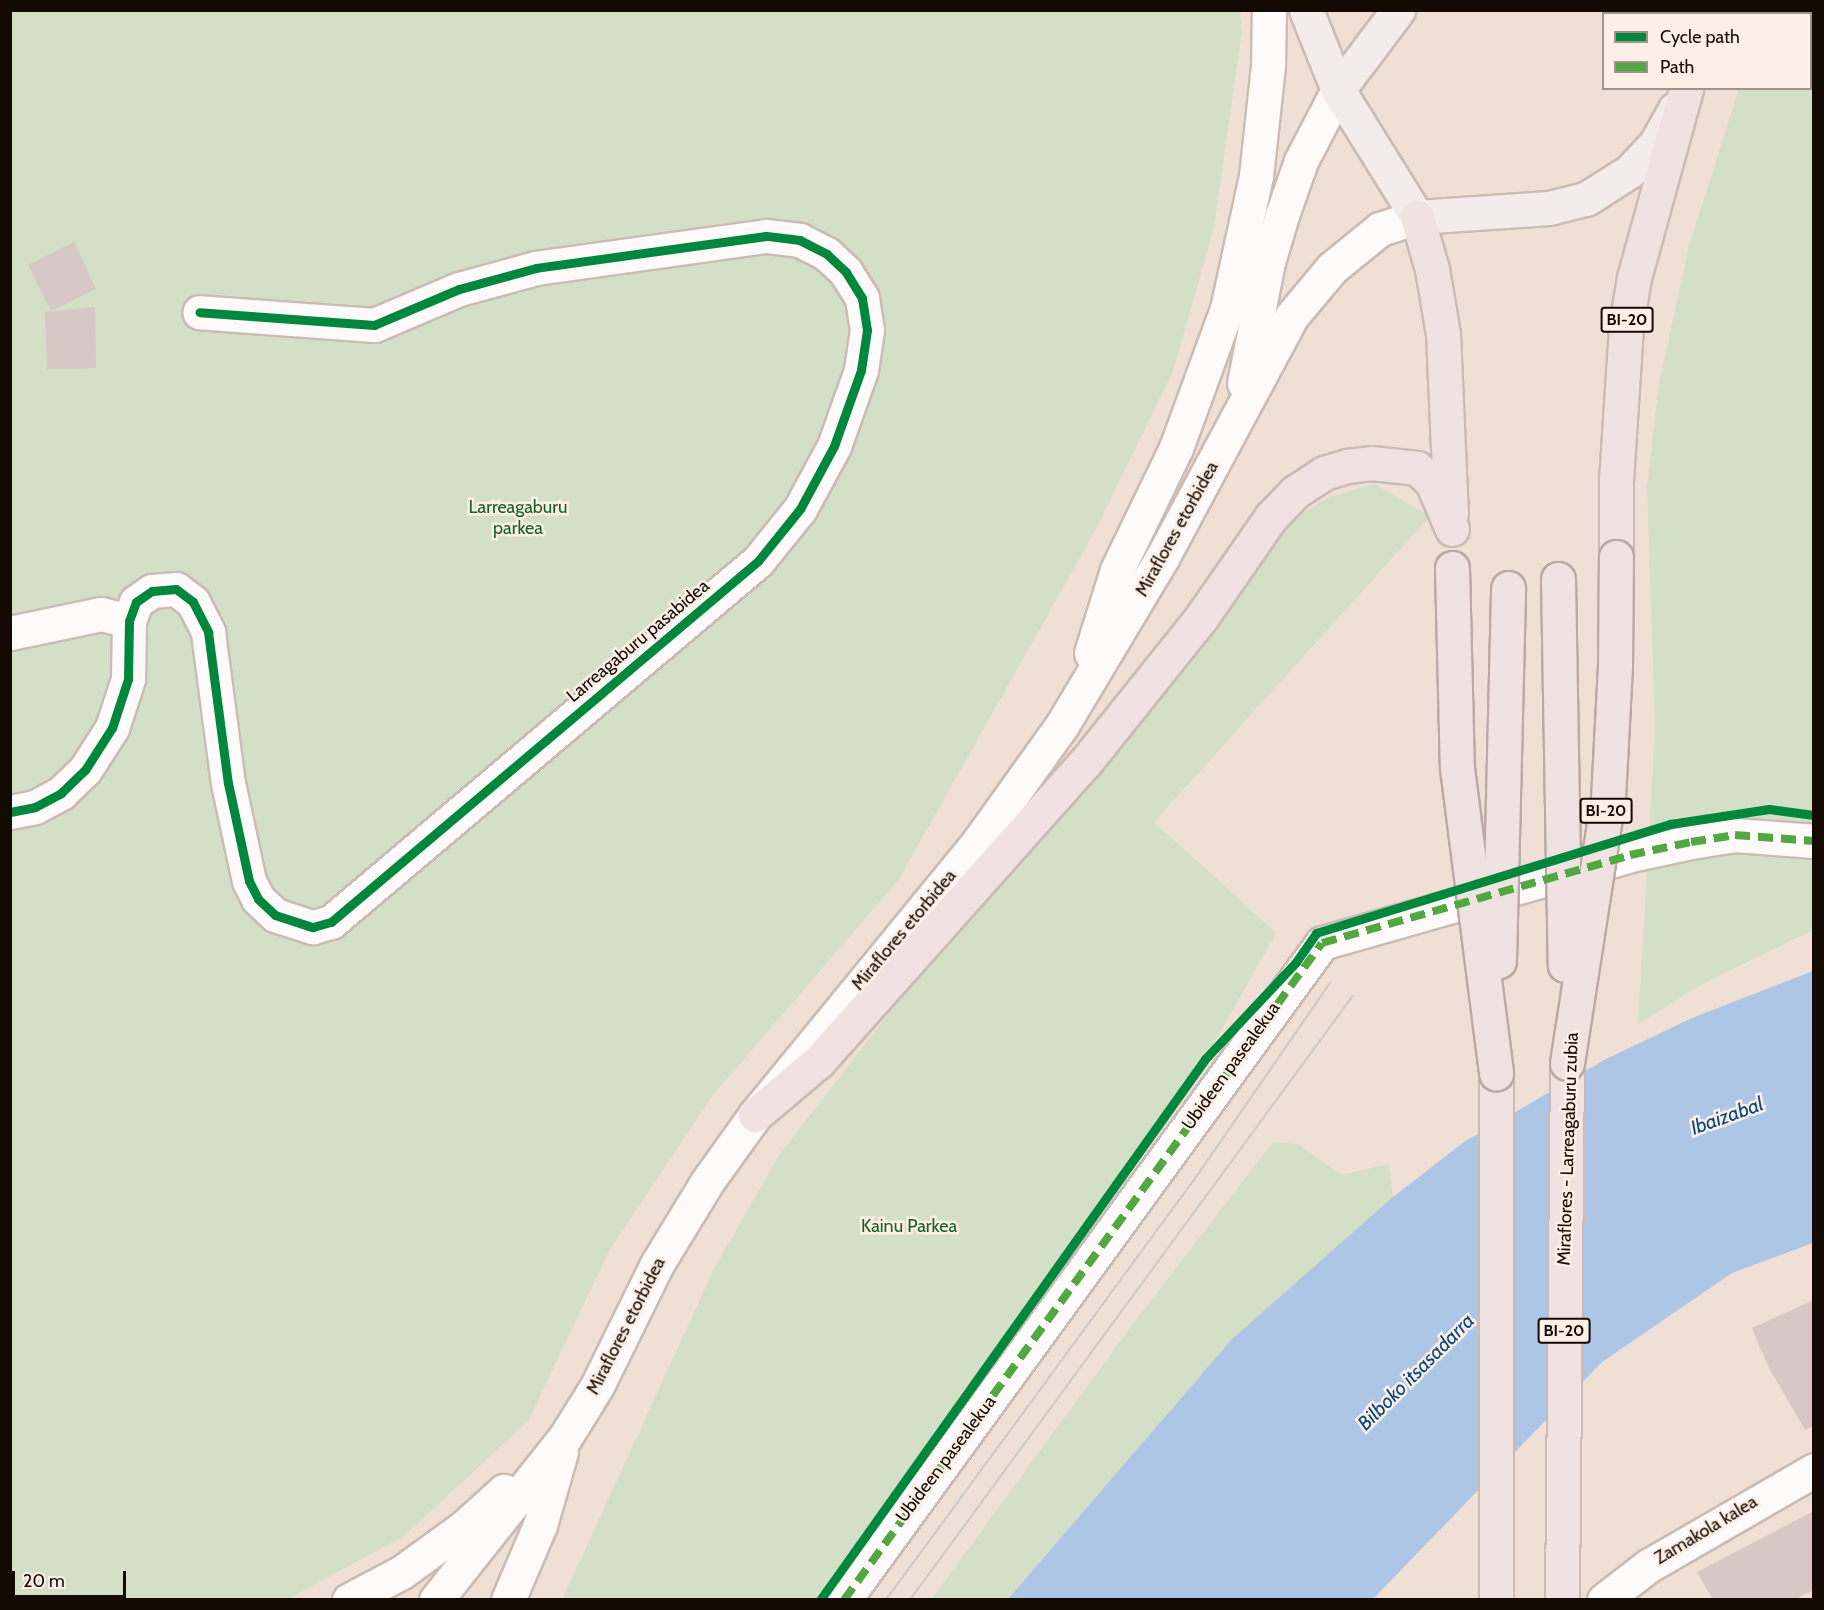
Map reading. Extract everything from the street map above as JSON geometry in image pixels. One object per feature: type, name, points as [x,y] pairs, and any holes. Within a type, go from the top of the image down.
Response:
[{"type":"highway","name":"Miraflores - Larreagaburu zubia","points":[[1562,1599],[1568,1063],[1608,799],[1613,735],[1616,481],[1626,325],[1634,279],[1686,90]]},
{"type":"highway","points":[[1417,217],[1432,268],[1444,345],[1452,529],[1457,768],[1496,1074]]},
{"type":"highway","points":[[755,1114],[819,1060],[1084,764],[1201,618],[1271,517],[1295,492],[1324,473],[1347,466],[1371,463],[1417,468],[1432,482],[1452,529]]},
{"type":"highway","points":[[1558,579],[1568,1063]]},
{"type":"highway","points":[[1496,1599],[1496,1074],[1508,588]]},
{"type":"main road","points":[[1306,10],[1338,90],[1417,217]]},
{"type":"main road","name":"Miraflores etorbidea","points":[[1338,90],[1398,10]]},
{"type":"main road","name":"Miraflores etorbidea","points":[[1417,217],[1549,207],[1586,199],[1630,171],[1656,143],[1685,90]]},
{"type":"street","points":[[1076,705],[1117,570],[1176,448],[1227,309],[1256,176],[1268,65],[1269,10]]},
{"type":"street","name":"Miraflores etorbidea","points":[[1237,419],[1268,262],[1282,215],[1301,161],[1338,90]]},
{"type":"street","name":"Miraflores etorbidea","points":[[436,1599],[566,1436],[597,1386],[657,1264],[707,1182],[755,1114],[979,841],[1076,705],[1237,419],[1291,317],[1306,296],[1332,268],[1380,229],[1417,217]]},
{"type":"street","name":"Larreagaburu pasabidea","points":[[129,621],[136,602],[152,591],[176,590],[193,602],[208,632],[228,783],[249,881],[258,899],[275,915],[313,927],[331,922],[758,561],[800,508],[834,446],[861,370],[867,330],[862,298],[846,272],[827,254],[800,240],[766,236],[536,268],[459,289],[374,325],[199,312]]},
{"type":"street","points":[[10,633],[101,614],[129,621],[128,679],[112,728],[85,770],[61,793],[35,807],[10,812]]},
{"type":"street","name":"Ubideen pasealekua","points":[[844,1599],[1322,943],[1681,844],[1735,835],[1814,841]]},
{"type":"street","name":"Miraflores etorbidea","points":[[349,1599],[402,1572],[464,1527],[566,1436]]},
{"type":"street","name":"Miraflores etorbidea","points":[[508,1599],[540,1526],[566,1436]]},
{"type":"street","name":"Zamakola kalea","points":[[1604,1599],[1694,1537],[1814,1470]]},
{"type":"green space","name":"Larreagaburu parkea","points":[[11,11],[1240,11],[1242,32],[1214,227],[1173,371],[1096,529],[899,879],[713,1095],[609,1251],[528,1421],[404,1536],[288,1599],[11,1599]]},
{"type":"green space","points":[[1757,11],[1813,11],[1813,930],[1702,984],[1638,1024],[1655,729],[1647,488],[1659,384],[1689,246],[1739,90],[1812,90],[1812,12]]},
{"type":"green space","name":"Kainu Parkea","points":[[1374,484],[1430,516],[1154,822],[1276,933],[1205,1059],[820,1599],[562,1600],[715,1267],[780,1154],[947,939],[1220,613],[1290,521],[1329,497]]},
{"type":"green space","points":[[1273,1142],[1298,1144],[1341,1175],[1389,1164],[1393,1198],[1232,1339],[1007,1599],[931,1600],[1127,1332]]},
{"type":"water","points":[[1813,971],[1813,1243],[1732,1273],[1602,1362],[1373,1599],[1007,1600],[1232,1339],[1393,1197],[1464,1142],[1606,1059],[1692,1018]]},
{"type":"building","points":[[74,242],[96,289],[51,311],[28,265]]},
{"type":"building","points":[[95,307],[96,368],[47,369],[45,312]]},
{"type":"building","points":[[1814,1300],[1814,1426],[1805,1430],[1768,1366],[1752,1328]]},
{"type":"building","points":[[1814,1511],[1814,1590],[1794,1600],[1713,1600],[1697,1572]]},
{"type":"tram line","points":[[886,1600],[1199,1173],[1330,983]]},
{"type":"tram line","points":[[910,1600],[1352,997]]},
{"type":"marked path","points":[[844,1600],[1322,943],[1630,855],[1691,842],[1735,835],[1814,841]]},
{"type":"cycle path","points":[[10,812],[35,807],[61,793],[85,770],[112,728],[128,679],[129,621],[136,602],[152,591],[176,589],[193,602],[208,632],[228,783],[249,881],[258,899],[275,915],[313,927],[331,922],[758,561],[800,509],[834,446],[861,370],[867,330],[862,298],[846,272],[827,254],[800,240],[766,236],[536,268],[459,289],[374,325],[199,312]]},
{"type":"cycle path","points":[[820,1600],[1205,1059],[1296,962],[1316,933],[1670,824],[1769,809],[1814,815]]},
{"type":"water label","name":"Ibaizabal","points":[[1727,1116]]},
{"type":"water label","name":"Bilboko itsasadarra","points":[[1416,1372]]}]
